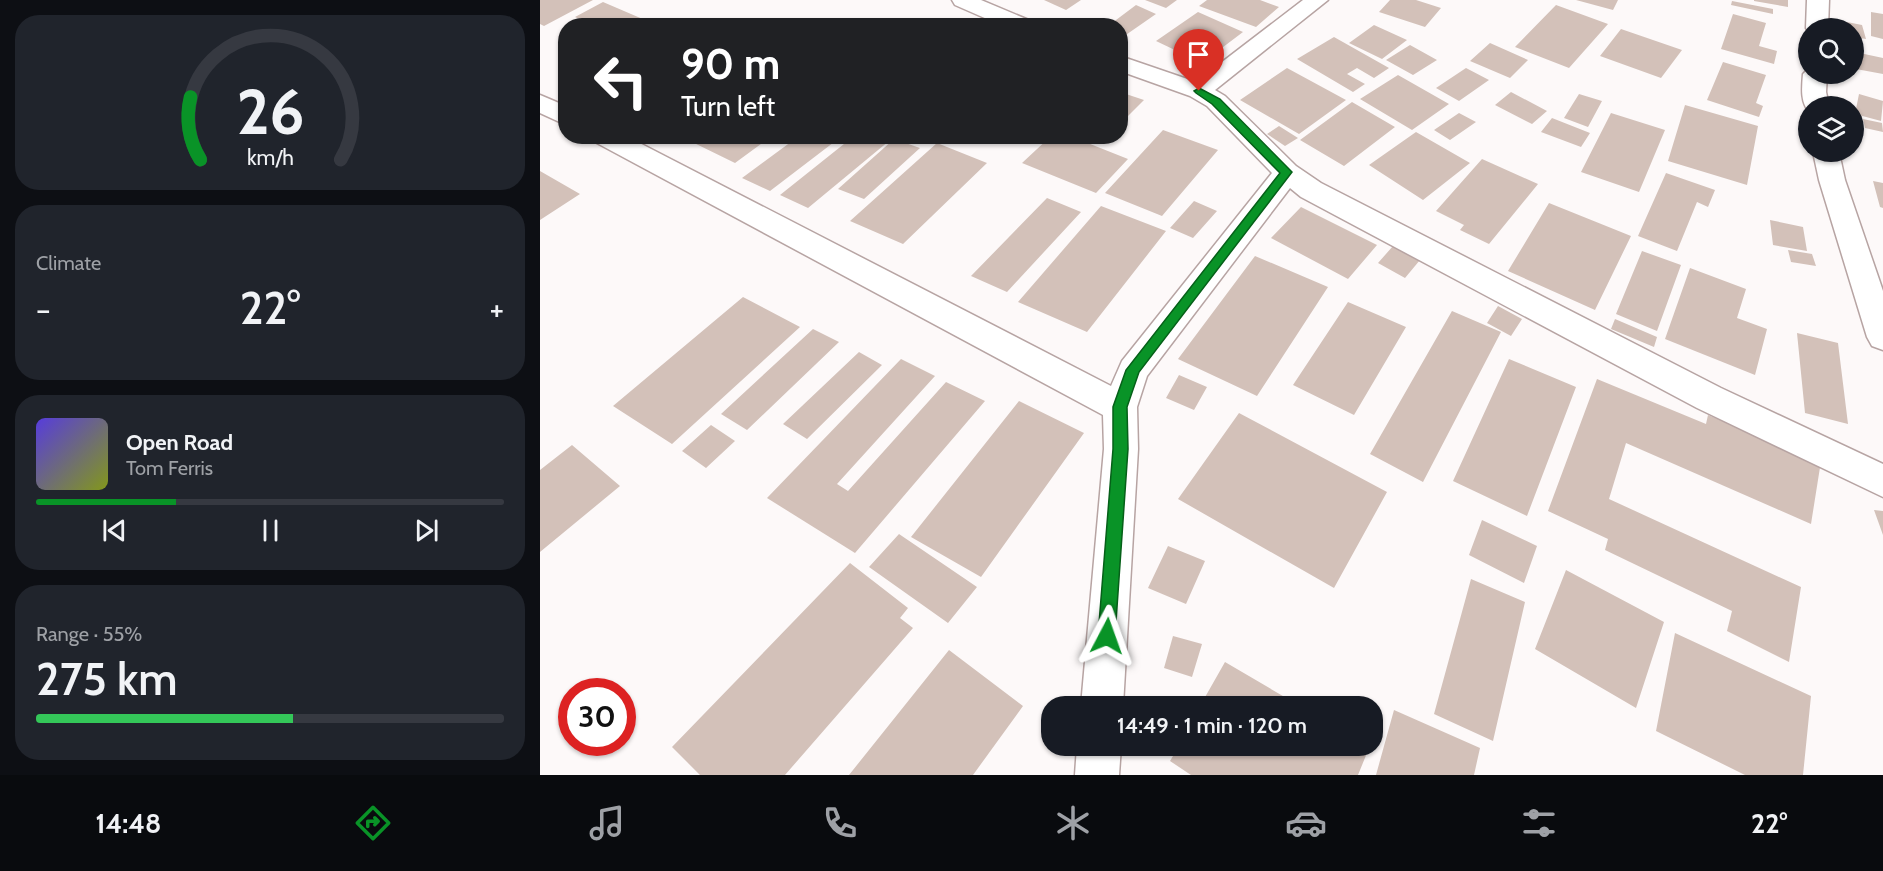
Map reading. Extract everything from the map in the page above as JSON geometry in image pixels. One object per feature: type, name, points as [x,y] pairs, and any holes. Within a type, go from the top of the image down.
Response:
[{"type":"street","points":[[963,0],[1005,18]]},
{"type":"street","points":[[1199,91],[1317,0]]},
{"type":"street","points":[[1817,18],[1818,0]]},
{"type":"street","points":[[1128,66],[1199,91],[1216,101],[1287,172],[1311,190],[1709,398],[1883,481]]},
{"type":"street","points":[[540,103],[558,113]]},
{"type":"street","points":[[619,144],[1120,407]]},
{"type":"street","points":[[1828,162],[1883,337]]},
{"type":"street","points":[[1103,696],[1120,449],[1120,407],[1133,370],[1287,172]]},
{"type":"street","points":[[1097,775],[1098,756]]},
{"type":"building","points":[[540,0],[593,0],[544,26],[540,24]]},
{"type":"building","points":[[1044,0],[1081,0],[1066,10]]},
{"type":"building","points":[[1145,0],[1177,0],[1166,8]]},
{"type":"building","points":[[1207,0],[1260,0],[1279,7],[1256,27],[1199,6]]},
{"type":"building","points":[[1390,0],[1416,0],[1441,8],[1425,27],[1379,12]]},
{"type":"building","points":[[1576,0],[1618,0],[1613,10]]},
{"type":"building","points":[[1788,0],[1788,7],[1754,1]]},
{"type":"building","points":[[1732,1],[1773,9],[1773,14],[1731,5]]},
{"type":"building","points":[[603,2],[640,18],[577,18],[575,17]]},
{"type":"building","points":[[1136,5],[1156,14],[1128,33],[1128,18],[1119,18]]},
{"type":"building","points":[[1556,5],[1608,24],[1569,68],[1515,47]]},
{"type":"building","points":[[1198,12],[1243,32],[1202,63],[1156,41]]},
{"type":"building","points":[[1871,12],[1883,14],[1883,39],[1871,36]]},
{"type":"building","points":[[1733,14],[1766,23],[1759,46],[1777,51],[1774,64],[1721,49]]},
{"type":"building","points":[[1374,25],[1407,40],[1382,59],[1349,43]]},
{"type":"building","points":[[1621,29],[1682,50],[1661,78],[1600,56]]},
{"type":"building","points":[[1334,37],[1389,68],[1374,78],[1357,68],[1347,74],[1365,84],[1353,92],[1297,59]]},
{"type":"building","points":[[1490,43],[1528,60],[1510,78],[1470,61]]},
{"type":"building","points":[[1410,45],[1437,60],[1413,75],[1386,60]]},
{"type":"building","points":[[1864,54],[1883,58],[1883,74],[1864,70]]},
{"type":"building","points":[[1723,62],[1766,75],[1756,103],[1763,106],[1759,117],[1707,100]]},
{"type":"building","points":[[1287,68],[1346,100],[1299,134],[1240,100]]},
{"type":"building","points":[[1466,68],[1489,80],[1459,101],[1436,88]]},
{"type":"building","points":[[1398,75],[1449,104],[1412,130],[1360,99]]},
{"type":"building","points":[[1511,92],[1547,111],[1532,124],[1495,105]]},
{"type":"building","points":[[1579,94],[1602,101],[1588,127],[1564,118]]},
{"type":"building","points":[[1859,94],[1883,101],[1881,121],[1864,116],[1864,96],[1859,96]]},
{"type":"building","points":[[1128,95],[1144,100],[1128,116]]},
{"type":"building","points":[[1352,102],[1395,127],[1344,166],[1300,140]]},
{"type":"building","points":[[1685,105],[1758,126],[1747,185],[1668,161]]},
{"type":"building","points":[[1459,113],[1476,122],[1450,140],[1434,130]]},
{"type":"building","points":[[1611,113],[1665,130],[1639,192],[1581,172]]},
{"type":"building","points":[[1552,118],[1590,133],[1581,147],[1541,132]]},
{"type":"building","points":[[1864,119],[1882,123],[1883,132],[1865,128]]},
{"type":"building","points":[[1279,126],[1298,138],[1285,146],[1267,134]]},
{"type":"building","points":[[1163,130],[1218,150],[1162,216],[1105,193]]},
{"type":"building","points":[[1416,132],[1470,163],[1423,200],[1369,165]]},
{"type":"building","points":[[696,144],[761,144],[735,163]]},
{"type":"building","points":[[788,144],[832,144],[770,191],[742,178]]},
{"type":"building","points":[[844,144],[885,144],[808,208],[780,195]]},
{"type":"building","points":[[888,144],[908,144],[920,148],[864,199],[838,189]]},
{"type":"building","points":[[936,144],[987,163],[903,244],[850,221]]},
{"type":"building","points":[[1042,144],[1090,144],[1128,159],[1096,193],[1022,163]]},
{"type":"building","points":[[1482,159],[1538,184],[1489,244],[1460,230],[1464,225],[1436,211]]},
{"type":"building","points":[[540,171],[580,194],[540,220]]},
{"type":"building","points":[[1666,173],[1715,190],[1708,207],[1697,202],[1677,251],[1638,236]]},
{"type":"building","points":[[1873,181],[1883,183],[1883,208],[1880,207]]},
{"type":"building","points":[[1047,198],[1081,212],[1007,292],[971,276]]},
{"type":"building","points":[[1194,201],[1217,211],[1193,238],[1170,228]]},
{"type":"building","points":[[1549,203],[1631,236],[1595,310],[1508,271]]},
{"type":"building","points":[[1101,206],[1166,231],[1087,332],[1018,302]]},
{"type":"building","points":[[1301,207],[1377,245],[1348,279],[1271,238]]},
{"type":"building","points":[[1770,220],[1803,227],[1807,251],[1773,245]]},
{"type":"building","points":[[1393,246],[1420,260],[1405,278],[1378,263]]},
{"type":"building","points":[[1788,250],[1812,254],[1816,266],[1791,262]]},
{"type":"building","points":[[1642,251],[1681,265],[1657,331],[1616,314]]},
{"type":"building","points":[[1255,256],[1328,287],[1257,396],[1178,359]]},
{"type":"building","points":[[1690,268],[1746,289],[1737,318],[1767,329],[1755,375],[1665,339]]},
{"type":"building","points":[[743,297],[800,327],[672,444],[613,406]]},
{"type":"building","points":[[1348,302],[1406,327],[1354,415],[1293,385]]},
{"type":"building","points":[[1498,306],[1522,319],[1511,336],[1487,323]]},
{"type":"building","points":[[1452,311],[1501,332],[1423,482],[1370,454]]},
{"type":"building","points":[[1615,319],[1657,337],[1654,347],[1611,329]]},
{"type":"building","points":[[813,329],[839,342],[747,430],[721,414]]},
{"type":"building","points":[[1797,333],[1838,343],[1848,424],[1805,413]]},
{"type":"building","points":[[859,352],[882,365],[807,439],[783,424]]},
{"type":"building","points":[[901,359],[935,376],[837,484],[848,491],[946,382],[985,401],[855,553],[767,498]]},
{"type":"building","points":[[1509,359],[1576,387],[1527,516],[1453,481]]},
{"type":"building","points":[[1179,375],[1207,387],[1194,410],[1166,398]]},
{"type":"building","points":[[1597,379],[1706,424],[1708,415],[1821,461],[1811,524],[1626,443],[1609,499],[1801,587],[1789,662],[1727,631],[1732,611],[1605,550],[1608,539],[1548,511]]},
{"type":"building","points":[[1019,401],[1084,433],[981,577],[911,537]]},
{"type":"building","points":[[1239,413],[1387,492],[1334,588],[1178,499]]},
{"type":"building","points":[[711,425],[735,441],[706,468],[682,451]]},
{"type":"building","points":[[572,445],[620,486],[540,552],[540,470]]},
{"type":"building","points":[[1874,510],[1883,511],[1883,535]]},
{"type":"building","points":[[1482,520],[1537,546],[1524,583],[1469,555]]},
{"type":"building","points":[[899,534],[977,587],[948,623],[869,567]]},
{"type":"building","points":[[1168,546],[1205,561],[1186,604],[1148,588]]},
{"type":"building","points":[[850,563],[908,608],[900,618],[913,628],[785,775],[700,775],[672,747]]},
{"type":"building","points":[[1566,570],[1664,622],[1636,708],[1535,649]]},
{"type":"building","points":[[1471,579],[1525,602],[1493,741],[1434,714]]},
{"type":"building","points":[[1675,633],[1811,696],[1803,775],[1745,775],[1656,731]]},
{"type":"building","points":[[1173,636],[1202,644],[1192,677],[1164,668]]},
{"type":"building","points":[[949,650],[1023,706],[973,775],[849,775]]},
{"type":"building","points":[[1225,662],[1283,696],[1206,696]]},
{"type":"building","points":[[1394,710],[1480,748],[1474,775],[1376,775]]},
{"type":"building","points":[[1173,756],[1366,756],[1358,775],[1191,775],[1170,761]]},
{"type":"route","points":[[1107,636],[1120,449],[1120,407],[1133,370],[1287,172],[1216,101],[1199,91]]}]
